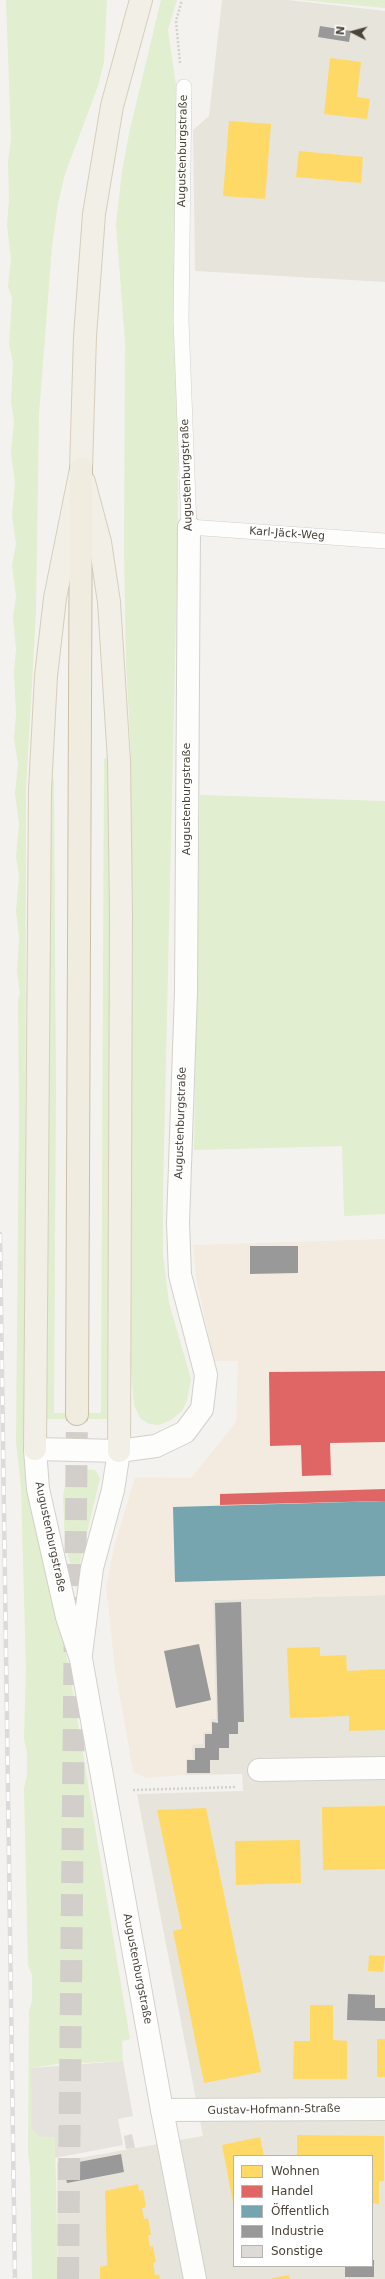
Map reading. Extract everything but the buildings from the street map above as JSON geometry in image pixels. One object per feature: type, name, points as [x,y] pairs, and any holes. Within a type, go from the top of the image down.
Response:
[{"type":"highway","points":[[77,1414],[81,469]]},
{"type":"main road","points":[[35,1449],[40,790],[46,676],[56,598],[81,469],[85,336],[94,214],[112,106],[141,0]]},
{"type":"main road","points":[[81,469],[100,542],[110,602],[118,761],[121,914],[119,1451]]},
{"type":"street","name":"Augustenburgstraße","points":[[189,527],[186,992],[178,1223],[180,1275],[206,1375],[202,1409],[185,1432],[156,1446],[119,1451],[35,1449],[38,1489],[67,1617],[81,1659],[162,2110],[195,2279]]},
{"type":"street","name":"Augustenburgstraße","points":[[81,1659],[92,1568],[113,1490],[119,1451]]},
{"type":"street","points":[[259,1770],[385,1768]]},
{"type":"street","name":"Gustav-Hofmann-Straße","points":[[162,2110],[385,2108]]},
{"type":"lane","name":"Augustenburgstraße","points":[[184,87],[181,320],[189,527]]},
{"type":"lane","name":"Karl-Jäck-Weg","points":[[189,527],[385,541]]},
{"type":"path","points":[[182,0],[176,21],[184,87]]},
{"type":"path","points":[[131,1790],[257,1787],[259,1770]]},
{"type":"path","points":[[130,1782],[133,1798]]},
{"type":"shaded area","points":[[222,0],[288,0],[385,11],[385,282],[195,271],[193,130],[209,116]]},
{"type":"shaded area","points":[[385,1239],[385,1595],[213,1600],[216,1719],[211,1719],[211,1731],[203,1732],[203,1744],[192,1745],[193,1759],[186,1759],[185,1775],[147,1778],[133,1772],[115,1669],[106,1587],[114,1547],[135,1477],[191,1478],[236,1422],[238,1361],[214,1361],[196,1277],[193,1245]]},
{"type":"shaded area","points":[[385,1595],[385,2279],[58,2279],[57,2162],[203,2136],[137,1794],[243,1791],[242,1774],[185,1775],[186,1758],[192,1758],[192,1745],[211,1719],[216,1718],[212,1600]]},
{"type":"shaded area","points":[[123,2061],[133,2116],[118,2119],[123,2145],[55,2158],[55,2137],[40,2137],[32,2129],[31,2068]]},
{"type":"green space","points":[[6,0],[107,0],[104,62],[98,86],[65,174],[58,203],[52,247],[39,414],[36,612],[26,789],[25,1452],[68,1663],[130,2039],[122,2041],[123,2061],[58,2064],[31,2068],[55,2137],[58,2279],[32,2279],[30,2166],[28,2153],[29,2011],[32,2001],[32,1975],[28,1965],[24,1788],[27,1775],[27,1752],[24,1739],[26,1669],[21,1487],[16,1442],[19,1112],[18,999],[20,994],[17,971],[19,939],[16,911],[19,876],[16,857],[19,824],[15,794],[18,764],[14,739],[16,714],[14,672],[16,649],[13,617],[16,597],[12,565],[16,544],[12,515],[15,483],[11,454],[14,421],[11,402],[13,363],[9,344],[12,298],[8,287],[11,259],[7,225],[9,199],[8,162],[11,139]]},
{"type":"green space","points":[[161,0],[177,0],[168,30],[176,85],[178,528],[163,1192],[163,1254],[169,1303],[191,1379],[187,1401],[182,1411],[171,1420],[159,1425],[149,1424],[140,1418],[134,1405],[130,1359],[131,754],[126,662],[124,553],[125,342],[116,224],[122,171],[130,129]]},
{"type":"green space","points":[[301,0],[385,0],[385,8]]},
{"type":"green space","points":[[106,758],[109,760],[111,957],[107,1419],[47,1419],[49,913],[52,780],[54,778],[56,1091],[54,1413],[101,1413],[104,759]]},
{"type":"green space","points":[[200,795],[385,801],[385,1214],[344,1216],[342,1146],[194,1150]]},
{"type":"green space","points":[[76,1469],[95,1470],[100,1478],[78,1571],[72,1571],[65,1542],[63,1496],[66,1481],[71,1472]]},
{"type":"tunnel","points":[[68,2279],[77,1414]]},
{"type":"railway","points":[[0,1234],[15,2279]]}]
